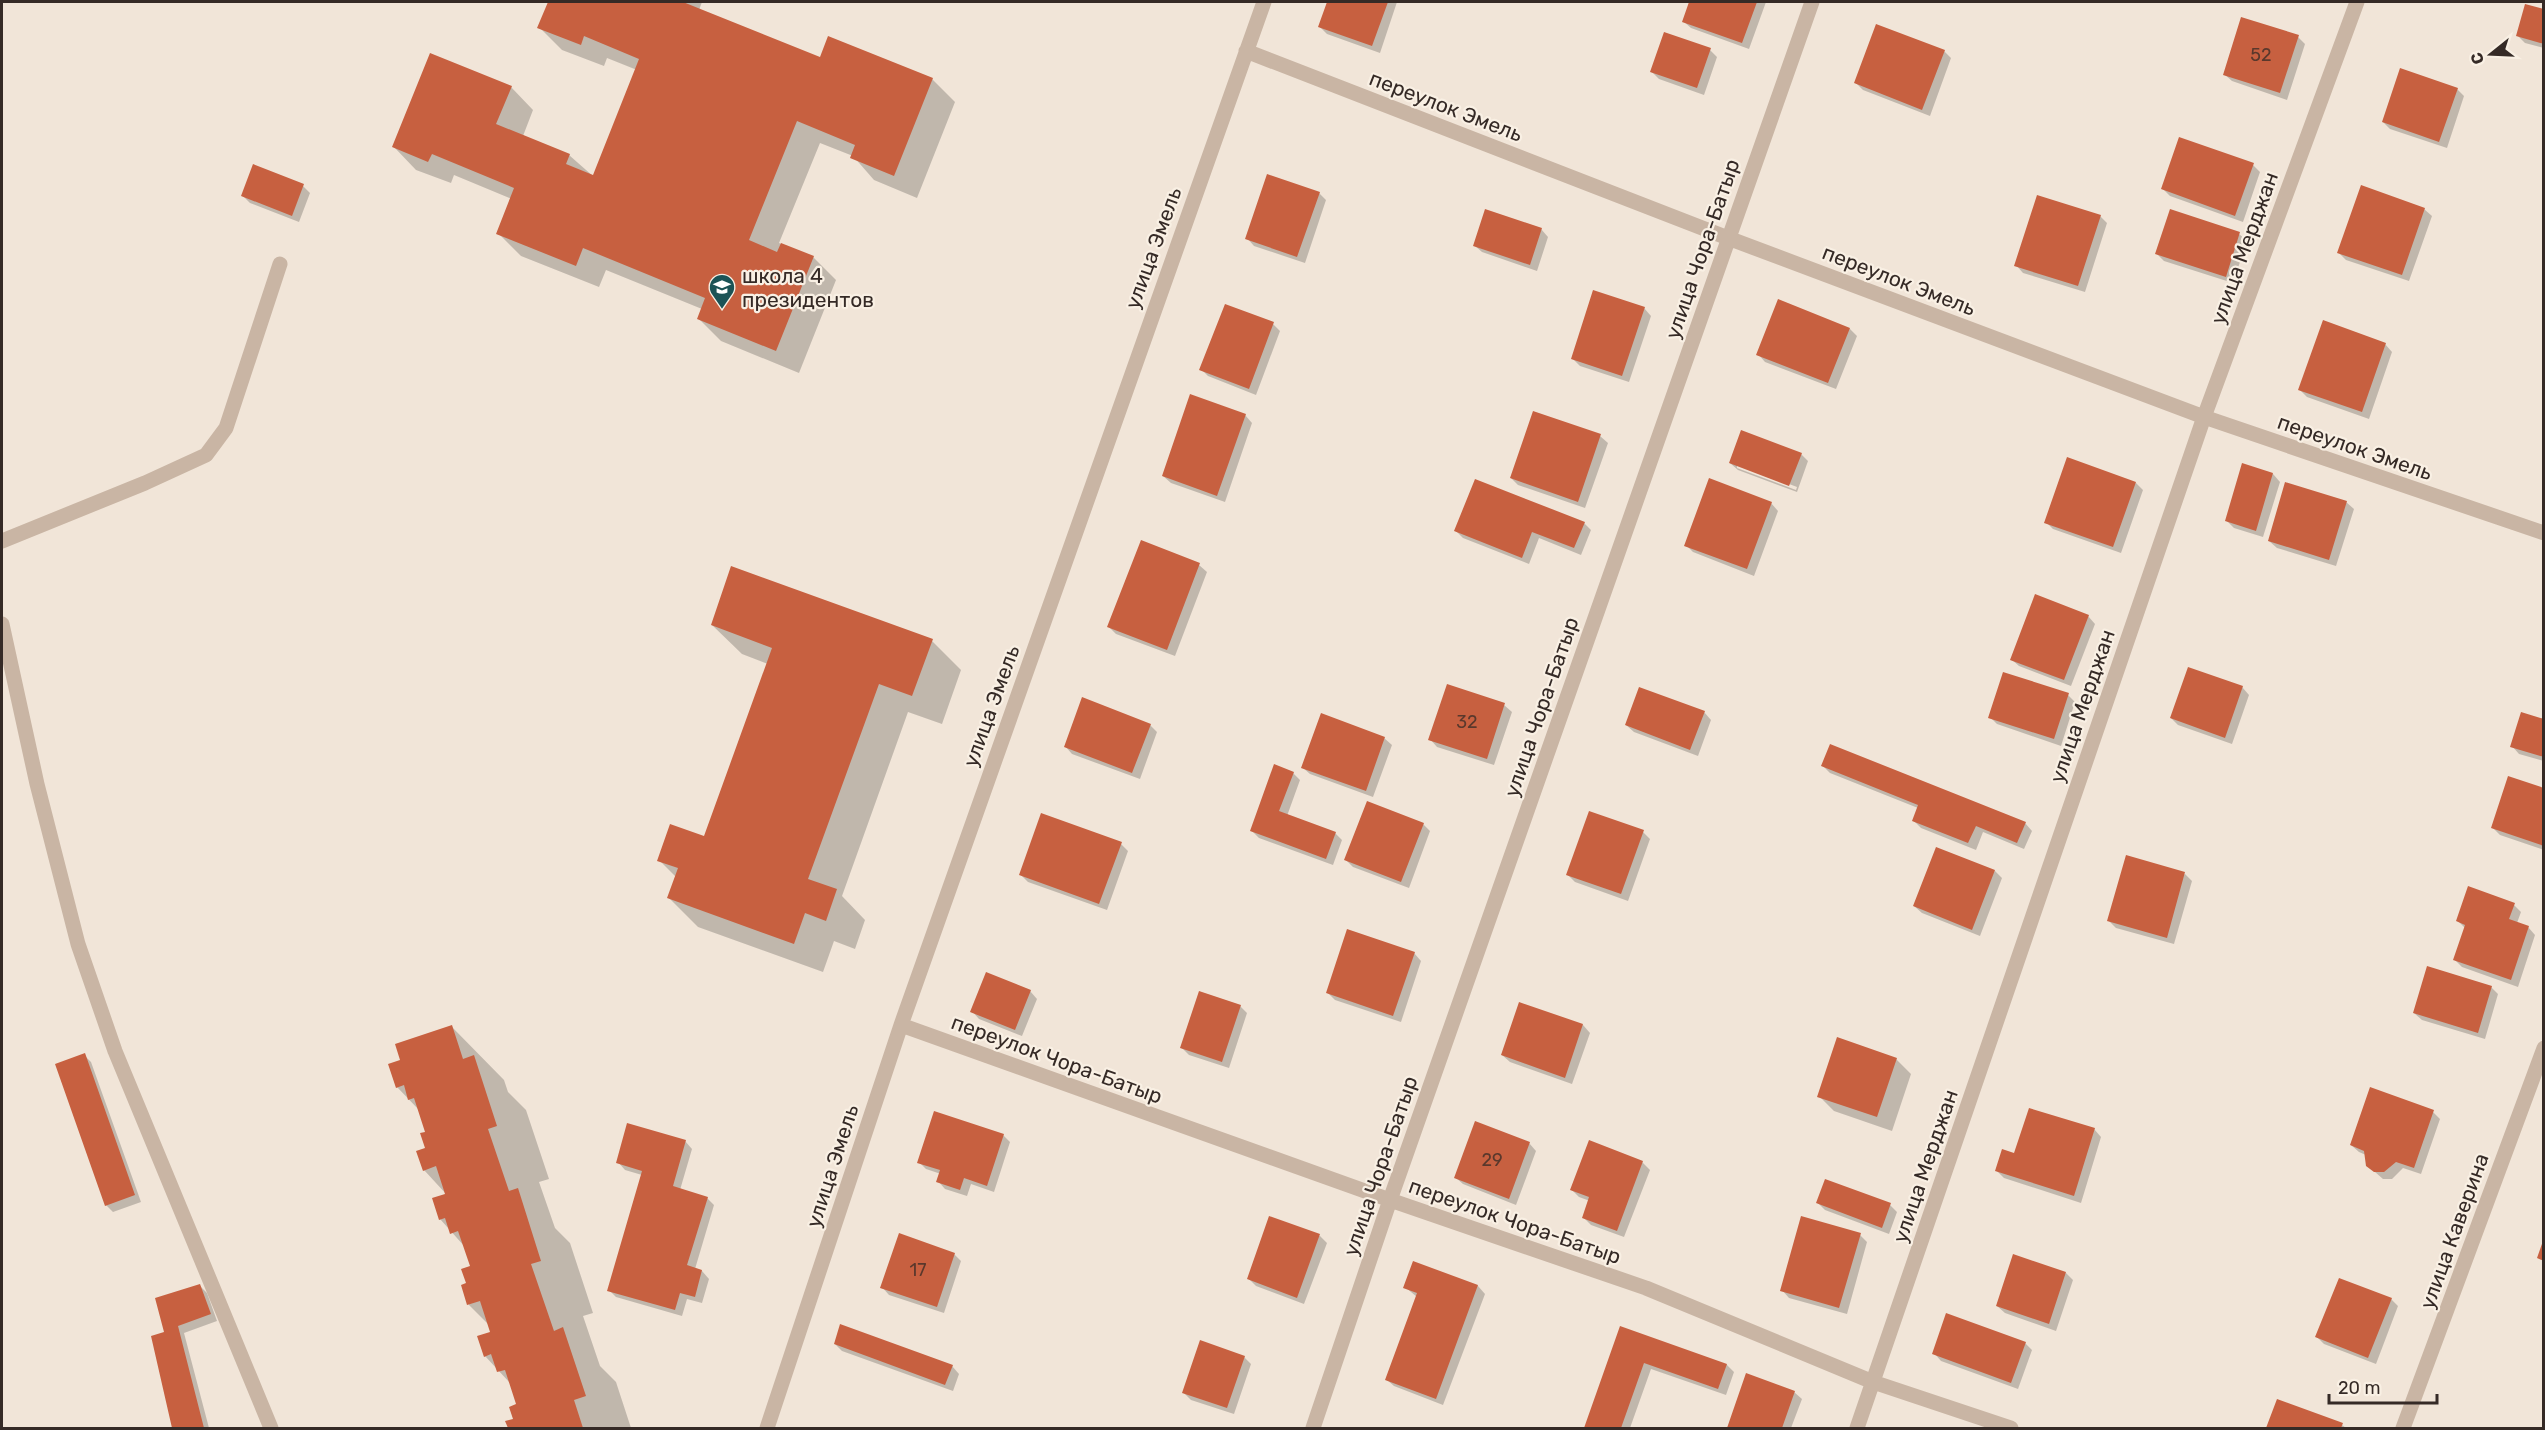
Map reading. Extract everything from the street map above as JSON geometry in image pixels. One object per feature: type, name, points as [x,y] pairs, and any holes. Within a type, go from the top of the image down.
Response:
[{"type":"street","name":"улица Эмель","points":[[767,1428],[901,1025],[1264,2]]},
{"type":"street","name":"улица Чора-Батыр","points":[[1313,1428],[1390,1200],[1812,2]]},
{"type":"street","name":"улица Мерджан","points":[[1857,1428],[2204,417],[2357,2]]},
{"type":"street","name":"переулок Эмель","points":[[1246,51],[1728,238],[2204,417],[2544,533]]},
{"type":"street","points":[[2,541],[145,483],[206,455],[226,428],[280,264]]},
{"type":"street","points":[[2,624],[37,784],[78,944],[115,1052],[270,1428]]},
{"type":"street","name":"переулок Чора-Батыр","points":[[901,1025],[1390,1200],[1646,1288],[1873,1382],[2011,1428]]},
{"type":"street","name":"улица Каверина","points":[[2403,1428],[2544,1048]]},
{"type":"building","points":[[548,2],[683,2],[820,57],[828,36],[933,78],[894,176],[850,158],[855,145],[797,121],[749,240],[777,252],[781,243],[814,256],[776,351],[697,319],[705,298],[583,248],[576,266],[496,234],[514,188],[432,154],[428,162],[392,147],[430,53],[512,86],[496,124],[570,154],[566,164],[593,175],[639,59],[584,36],[581,45],[537,28]]},
{"type":"building","points":[[1327,2],[1388,2],[1372,46],[1318,27]]},
{"type":"building","points":[[1689,2],[1757,2],[1742,43],[1682,22]]},
{"type":"building","points":[[2525,4],[2544,9],[2544,44],[2516,36]]},
{"type":"building","points":[[2241,17],[2299,35],[2280,93],[2223,75]]},
{"type":"building","points":[[1876,24],[1945,50],[1922,110],[1854,83]]},
{"type":"building","points":[[1664,32],[1711,48],[1697,88],[1650,72]]},
{"type":"building","points":[[2400,68],[2458,88],[2439,142],[2382,122]]},
{"type":"building","points":[[2179,137],[2254,163],[2235,216],[2161,189]]},
{"type":"building","points":[[253,164],[304,184],[292,216],[241,196]]},
{"type":"building","points":[[1267,174],[1320,192],[1297,257],[1245,239]]},
{"type":"building","points":[[2361,185],[2425,208],[2402,275],[2337,253]]},
{"type":"building","points":[[2037,195],[2101,215],[2078,286],[2014,266]]},
{"type":"building","points":[[1485,209],[1542,228],[1530,265],[1473,246]]},
{"type":"building","points":[[2170,209],[2240,232],[2226,277],[2155,254]]},
{"type":"building","points":[[1593,290],[1645,307],[1622,376],[1571,359]]},
{"type":"building","points":[[1778,299],[1850,328],[1828,383],[1756,355]]},
{"type":"building","points":[[1225,304],[1274,322],[1249,389],[1199,370]]},
{"type":"building","points":[[2323,320],[2386,343],[2362,412],[2298,390]]},
{"type":"building","points":[[1190,394],[1246,414],[1217,496],[1162,476]]},
{"type":"building","points":[[1533,411],[1601,434],[1578,502],[1510,478]]},
{"type":"building","points":[[1741,430],[1802,453],[1789,486],[1729,463]]},
{"type":"building","points":[[2067,457],[2136,482],[2113,547],[2044,523]]},
{"type":"building","points":[[2242,463],[2273,473],[2256,531],[2225,521]]},
{"type":"building","points":[[1709,478],[1772,502],[1747,569],[1684,546]]},
{"type":"building","points":[[1475,479],[1585,522],[1574,548],[1532,532],[1522,558],[1454,531]]},
{"type":"building","points":[[2285,482],[2347,501],[2329,560],[2268,541]]},
{"type":"building","points":[[1141,540],[1200,563],[1167,650],[1107,627]]},
{"type":"building","points":[[731,566],[933,639],[912,696],[879,684],[808,879],[837,889],[826,921],[805,913],[794,944],[667,898],[678,868],[657,861],[670,824],[704,836],[772,648],[711,625]]},
{"type":"building","points":[[2035,594],[2089,615],[2064,680],[2010,660]]},
{"type":"building","points":[[2188,667],[2243,686],[2225,738],[2170,718]]},
{"type":"building","points":[[2003,672],[2069,693],[2054,739],[1988,718]]},
{"type":"building","points":[[1447,684],[1505,703],[1487,759],[1428,740]]},
{"type":"building","points":[[1639,687],[1705,711],[1690,750],[1625,725]]},
{"type":"building","points":[[1082,697],[1151,724],[1132,773],[1064,747]]},
{"type":"building","points":[[2521,712],[2544,719],[2544,757],[2510,747]]},
{"type":"building","points":[[1321,713],[1385,737],[1366,791],[1301,768]]},
{"type":"building","points":[[1830,744],[2026,822],[2017,843],[1976,826],[1968,843],[1912,821],[1918,805],[1821,766]]},
{"type":"building","points":[[1274,764],[1294,772],[1279,811],[1336,832],[1326,859],[1250,831]]},
{"type":"building","points":[[2508,776],[2544,788],[2544,846],[2491,828]]},
{"type":"building","points":[[1367,801],[1424,823],[1401,882],[1344,860]]},
{"type":"building","points":[[1589,811],[1644,830],[1621,894],[1566,875]]},
{"type":"building","points":[[1041,813],[1122,842],[1099,904],[1019,875]]},
{"type":"building","points":[[1936,847],[1995,870],[1972,930],[1913,906]]},
{"type":"building","points":[[2126,855],[2185,872],[2167,938],[2107,921]]},
{"type":"building","points":[[2468,886],[2515,903],[2509,919],[2529,926],[2511,980],[2453,960],[2465,925],[2456,921]]},
{"type":"building","points":[[1347,929],[1415,952],[1393,1016],[1326,993]]},
{"type":"building","points":[[2427,966],[2492,986],[2478,1033],[2413,1013]]},
{"type":"building","points":[[986,972],[1031,990],[1015,1030],[970,1012]]},
{"type":"building","points":[[1199,991],[1241,1005],[1222,1062],[1180,1048]]},
{"type":"building","points":[[1519,1002],[1583,1024],[1565,1078],[1501,1055]]},
{"type":"building","points":[[452,1025],[463,1059],[474,1055],[497,1126],[488,1129],[509,1191],[518,1188],[541,1261],[531,1264],[554,1331],[563,1327],[586,1396],[574,1400],[583,1428],[508,1428],[505,1421],[513,1419],[509,1407],[516,1404],[505,1370],[497,1372],[491,1354],[484,1357],[477,1336],[490,1332],[480,1301],[467,1305],[461,1285],[466,1283],[461,1269],[470,1266],[458,1231],[450,1234],[445,1218],[439,1220],[432,1198],[445,1194],[436,1166],[423,1171],[416,1151],[425,1148],[420,1133],[425,1132],[414,1098],[408,1100],[404,1085],[396,1088],[388,1064],[400,1060],[395,1044]]},
{"type":"building","points":[[1837,1037],[1897,1058],[1877,1117],[1817,1097]]},
{"type":"building","points":[[85,1053],[135,1195],[105,1206],[55,1064]]},
{"type":"building","points":[[2370,1087],[2434,1110],[2414,1168],[2396,1162],[2384,1172],[2374,1172],[2366,1166],[2364,1151],[2350,1145]]},
{"type":"building","points":[[2029,1108],[2095,1128],[2074,1196],[1995,1171],[2002,1149],[2014,1153]]},
{"type":"building","points":[[934,1111],[1004,1134],[987,1186],[964,1178],[960,1190],[936,1182],[940,1170],[917,1163]]},
{"type":"building","points":[[1475,1121],[1530,1142],[1509,1199],[1454,1178]]},
{"type":"building","points":[[627,1123],[686,1140],[673,1186],[708,1197],[687,1265],[702,1270],[695,1297],[680,1293],[675,1310],[607,1291],[642,1171],[616,1163]]},
{"type":"building","points":[[1589,1140],[1643,1161],[1617,1231],[1582,1218],[1589,1197],[1570,1190]]},
{"type":"building","points":[[1825,1179],[1891,1203],[1882,1228],[1816,1203]]},
{"type":"building","points":[[1269,1216],[1320,1234],[1297,1298],[1247,1279]]},
{"type":"building","points":[[1801,1216],[1861,1233],[1839,1308],[1780,1291]]},
{"type":"building","points":[[899,1233],[955,1253],[937,1307],[880,1288]]},
{"type":"building","points":[[2544,1241],[2544,1261],[2537,1258]]},
{"type":"building","points":[[2013,1254],[2066,1272],[2049,1324],[1996,1306]]},
{"type":"building","points":[[1413,1261],[1478,1285],[1436,1399],[1385,1380],[1417,1293],[1403,1288]]},
{"type":"building","points":[[2339,1278],[2392,1298],[2368,1358],[2315,1337]]},
{"type":"building","points":[[200,1284],[211,1314],[178,1326],[204,1428],[172,1428],[151,1336],[164,1332],[155,1298]]},
{"type":"building","points":[[1946,1313],[2026,1342],[2011,1383],[1932,1354]]},
{"type":"building","points":[[840,1324],[953,1365],[945,1385],[834,1344]]},
{"type":"building","points":[[1620,1326],[1727,1364],[1718,1389],[1644,1363],[1621,1428],[1584,1428]]},
{"type":"building","points":[[1200,1340],[1245,1356],[1227,1408],[1182,1393]]},
{"type":"building","points":[[1746,1373],[1795,1391],[1782,1428],[1727,1428]]},
{"type":"building","points":[[2277,1399],[2343,1423],[2341,1428],[2266,1428]]},
{"type":"place","name":"школа 4 президентов","points":[[722,310]]}]
